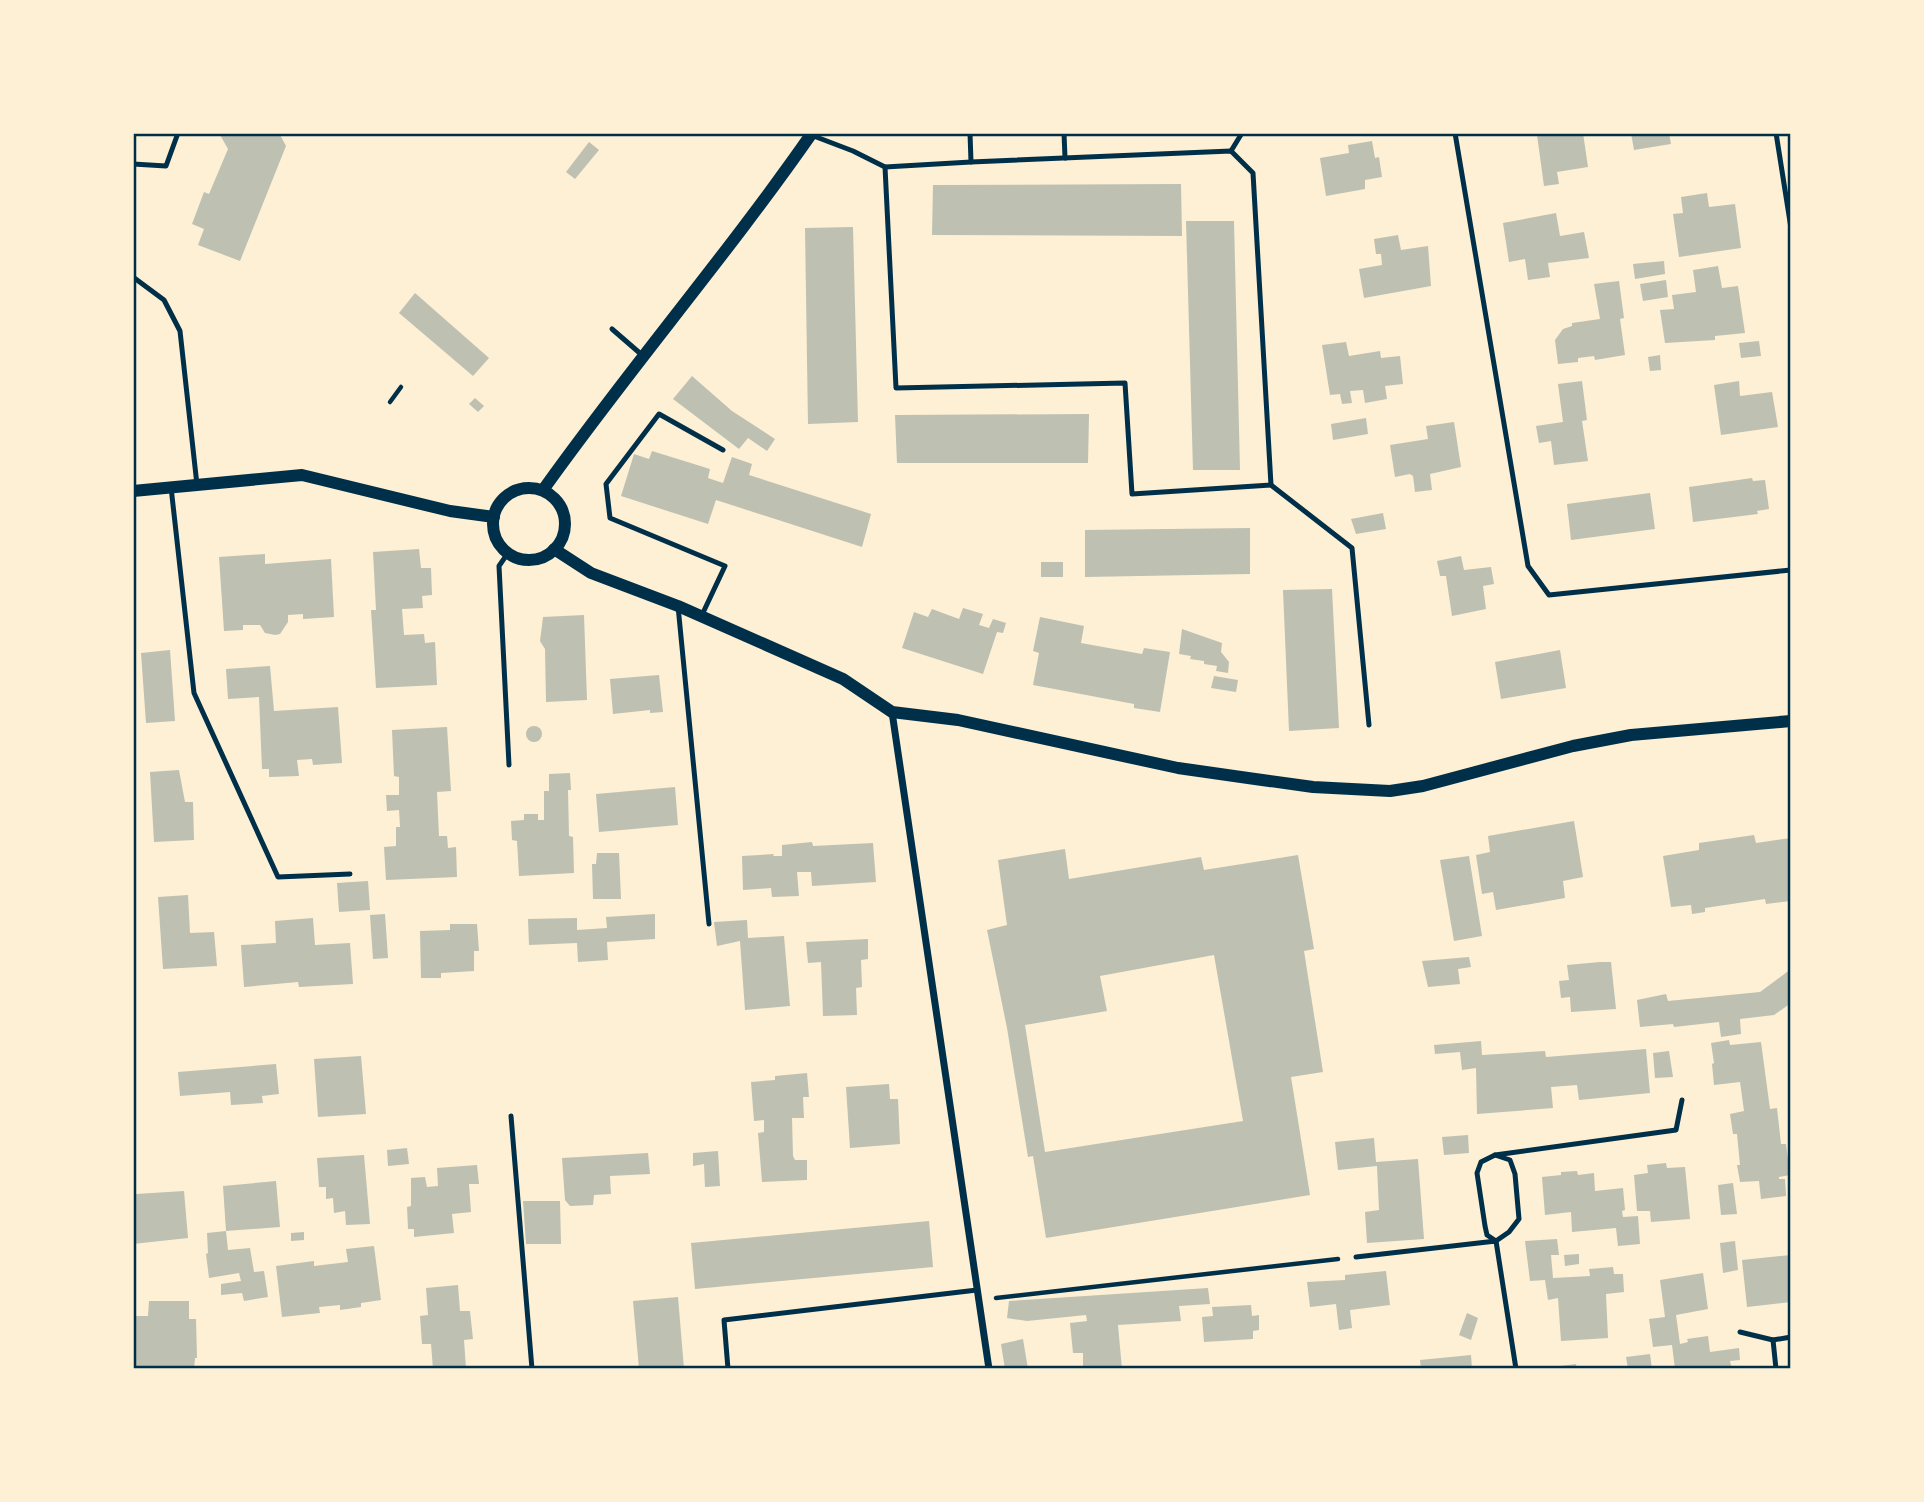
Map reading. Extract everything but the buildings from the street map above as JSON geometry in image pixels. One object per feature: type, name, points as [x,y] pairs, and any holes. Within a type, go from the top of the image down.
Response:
[{"type":"street","points":[[543,490],[642,355],[725,251],[812,134]]},
{"type":"street","points":[[133,491],[302,475],[450,512],[494,517]]},
{"type":"street","points":[[522,488],[543,490],[559,503],[565,521],[562,539],[554,549],[540,558],[529,559],[508,553],[496,537],[494,517],[497,507],[512,492],[522,488]]},
{"type":"street","points":[[554,549],[591,573],[678,606],[843,679],[892,712],[990,727],[1178,768],[1313,787],[1390,791],[1423,786],[1573,746],[1632,735],[1791,721]]},
{"type":"street","points":[[892,712],[989,1369]]},
{"type":"lane","points":[[134,164],[166,166],[178,133]]},
{"type":"lane","points":[[970,133],[971,162]]},
{"type":"lane","points":[[1064,133],[1065,158]]},
{"type":"lane","points":[[1231,152],[1242,133]]},
{"type":"lane","points":[[1455,133],[1528,566],[1549,595],[1791,570]]},
{"type":"lane","points":[[1776,133],[1791,228]]},
{"type":"lane","points":[[812,134],[885,167],[1231,152],[1253,173],[1271,485]]},
{"type":"lane","points":[[885,167],[895,388],[1125,383],[1132,494],[1271,485],[1352,548],[1369,725]]},
{"type":"lane","points":[[133,277],[164,300],[180,331],[197,485]]},
{"type":"lane","points":[[612,329],[642,355]]},
{"type":"lane","points":[[701,617],[724,566],[610,518],[606,484],[659,414],[723,450]]},
{"type":"lane","points":[[171,487],[194,693],[278,877],[350,874]]},
{"type":"lane","points":[[508,553],[499,566],[509,765]]},
{"type":"lane","points":[[678,606],[709,924]]},
{"type":"lane","points":[[1516,1369],[1496,1241],[1488,1235],[1485,1226],[1477,1173],[1481,1162],[1495,1154],[1676,1130],[1682,1100]]},
{"type":"lane","points":[[511,1116],[532,1369]]},
{"type":"lane","points":[[1356,1257],[1496,1241],[1520,1219],[1515,1174],[1510,1160],[1495,1154]]},
{"type":"lane","points":[[728,1369],[723,1320],[977,1290]]},
{"type":"lane","points":[[1740,1332],[1773,1340],[1791,1337]]},
{"type":"lane","points":[[1773,1340],[1776,1369]]},
{"type":"path","points":[[390,402],[401,387]]},
{"type":"path","points":[[979,1300],[1356,1257]]}]
